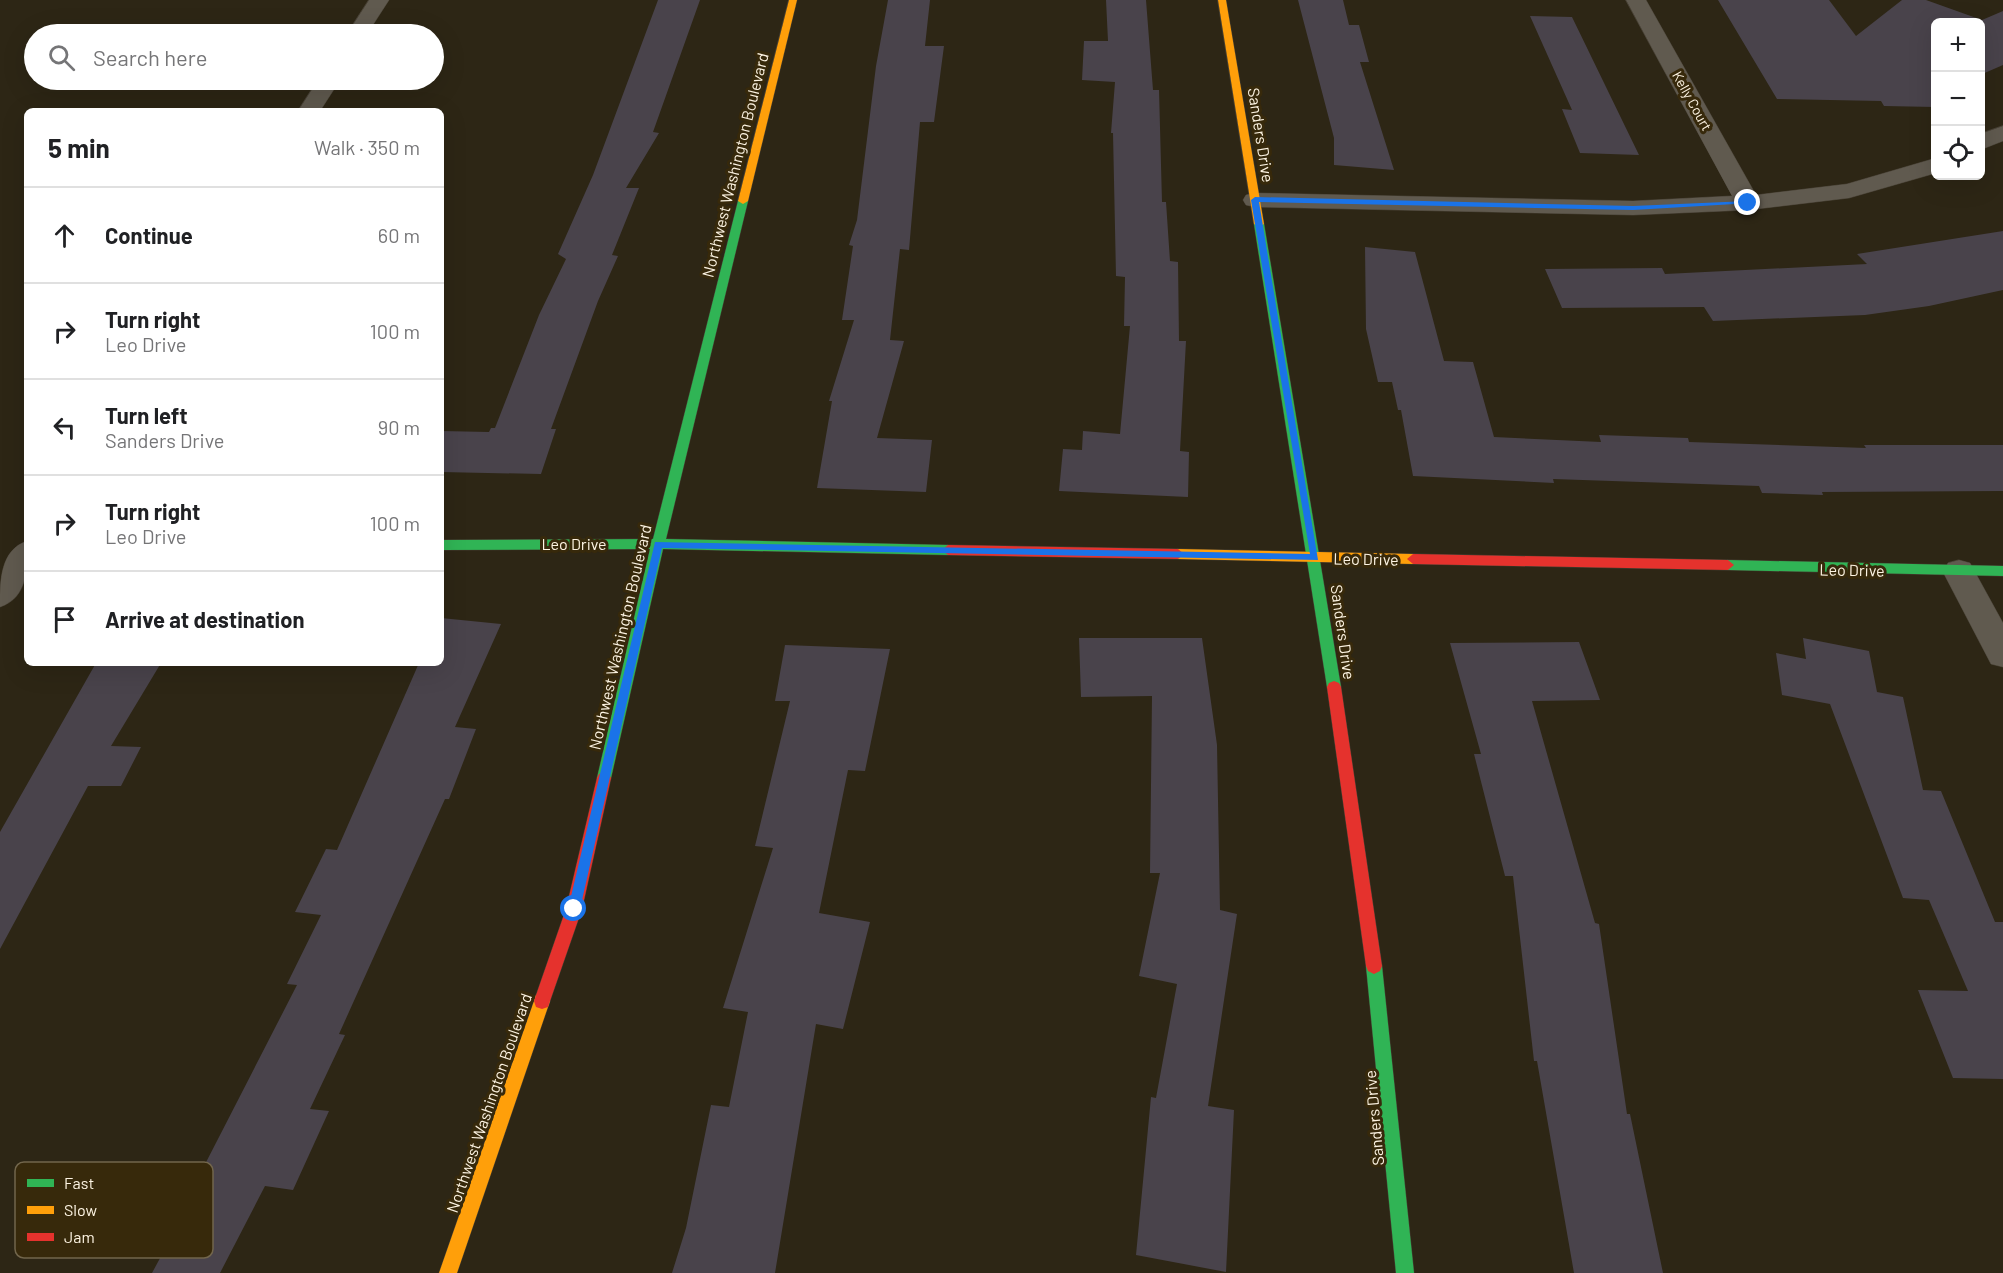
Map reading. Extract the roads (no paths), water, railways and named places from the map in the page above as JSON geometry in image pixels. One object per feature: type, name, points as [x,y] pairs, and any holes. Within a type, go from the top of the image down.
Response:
[{"type":"street","points":[[363,24],[379,0]]},
{"type":"street","name":"Northwest Washington Boulevard","points":[[448,1273],[574,909],[658,544],[793,0]]},
{"type":"street","name":"Sanders Drive","points":[[1222,0],[1315,558],[1379,997],[1405,1273]]},
{"type":"street","name":"Kelly Court","points":[[1636,0],[1748,203]]},
{"type":"street","points":[[311,108],[323,90]]},
{"type":"street","points":[[1985,141],[2003,133]]},
{"type":"street","points":[[1255,200],[1633,208],[1748,203],[1849,191],[1931,166]]},
{"type":"street","name":"Leo Drive","points":[[444,545],[658,544],[2003,572]]},
{"type":"street","points":[[0,594],[24,558]]},
{"type":"street","points":[[1959,572],[2003,654]]}]
